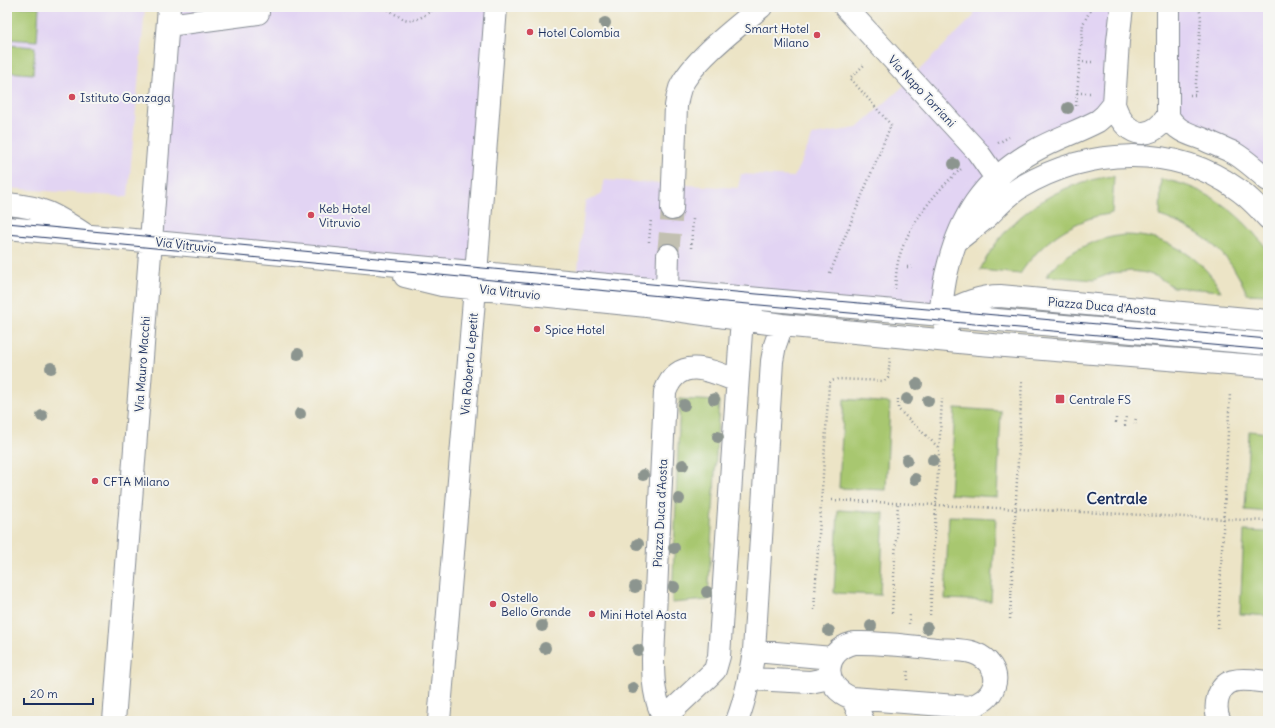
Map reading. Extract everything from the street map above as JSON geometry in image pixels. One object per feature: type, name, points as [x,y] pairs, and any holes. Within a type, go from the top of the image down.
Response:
[{"type":"street","name":"Via Roberto Lepetit","points":[[439,721],[476,280],[496,7]]},
{"type":"street","points":[[661,211],[678,93],[681,86],[688,74],[698,63],[761,7]]},
{"type":"street","name":"Via Napo Torriani","points":[[845,7],[977,151],[996,178]]},
{"type":"street","points":[[1122,7],[1118,41],[1115,99],[1123,123],[1130,130],[1135,132],[1147,132],[1156,128],[1168,116]]},
{"type":"street","points":[[1168,7],[1168,116],[1172,124],[1186,134],[1217,145],[1244,159],[1268,180]]},
{"type":"street","points":[[169,16],[258,13]]},
{"type":"street","name":"Via Mauro Macchi","points":[[114,721],[169,16]]},
{"type":"street","points":[[957,342],[940,315],[946,275],[966,217],[972,206],[996,178],[1009,167],[1036,150],[1098,121],[1105,115],[1115,99]]},
{"type":"street","points":[[957,241],[1013,193],[1027,184],[1069,166],[1111,156],[1152,157],[1174,161],[1194,167],[1218,178],[1238,190],[1268,218]]},
{"type":"street","name":"Via Vitruvio","points":[[7,204],[25,206],[48,212],[87,236]]},
{"type":"street","name":"Via Vitruvio","points":[[7,228],[356,261],[420,281],[442,285],[476,280],[667,299]]},
{"type":"street","points":[[668,255],[667,299],[743,320],[957,342],[1268,367]]},
{"type":"street","name":"Piazza Duca d'Aosta","points":[[940,315],[975,300],[989,296],[1000,296],[1268,321]]},
{"type":"street","name":"Piazza Duca d'Aosta","points":[[737,381],[706,370],[689,368],[676,374],[672,378],[665,392],[653,660],[653,682],[655,696],[663,719],[710,675],[714,670],[719,656],[737,381],[743,320],[757,298]]},
{"type":"street","name":"Piazza Duca d'Aosta","points":[[667,299],[757,298],[1268,344]]},
{"type":"street","points":[[737,721],[743,706],[750,679],[754,651],[772,361],[775,345],[782,325]]},
{"type":"street","points":[[750,679],[810,682],[831,668],[841,648],[854,643],[908,646],[974,653],[987,661],[992,667],[995,674],[995,682],[993,689],[988,696],[964,714],[852,698],[838,691],[831,668]]},
{"type":"street","points":[[754,651],[831,668]]},
{"type":"street","points":[[1220,721],[1216,705],[1224,687],[1231,681],[1240,680],[1268,682]]},
{"type":"street","points":[[852,698],[862,721]]},
{"type":"path","points":[[385,7],[401,18],[410,20],[420,18],[436,7]]},
{"type":"path","points":[[445,7],[475,10]]},
{"type":"path","points":[[1078,93],[1083,24],[1092,7]]},
{"type":"path","points":[[1195,95],[1201,18],[1199,7]]},
{"type":"path","points":[[1083,62],[1096,62]]},
{"type":"path","points":[[830,273],[890,125],[850,78],[864,65]]},
{"type":"path","points":[[897,266],[904,245],[920,216],[943,187],[964,167]]},
{"type":"path","points":[[648,245],[661,211]]},
{"type":"path","points":[[691,249],[693,218]]},
{"type":"path","points":[[907,267],[914,267]]},
{"type":"path","points":[[814,610],[829,384],[831,381],[838,379],[884,381],[888,378],[890,358]]},
{"type":"path","points":[[1010,619],[1022,380]]},
{"type":"path","points":[[1218,628],[1230,393]]},
{"type":"path","points":[[898,399],[898,409],[939,448]]},
{"type":"path","points":[[930,615],[942,399]]},
{"type":"path","points":[[1116,416],[1116,423]]},
{"type":"path","points":[[1125,426],[1126,416]]},
{"type":"path","points":[[1135,424],[1136,417]]},
{"type":"path","points":[[832,500],[1268,521]]},
{"type":"path","points":[[892,613],[898,503]]},
{"type":"shaded area","name":"Istituto Gonzaga","points":[[7,7],[145,7],[128,197],[7,188]]},
{"type":"shaded area","points":[[171,7],[495,7],[475,270],[155,240]]},
{"type":"shaded area","points":[[974,7],[1121,7],[1114,59],[1101,111],[996,174],[913,76],[974,16]]},
{"type":"shaded area","points":[[1169,7],[1268,7],[1268,175],[1178,121]]},
{"type":"shaded area","points":[[908,82],[991,177],[939,313],[577,279],[585,202],[602,194],[604,180],[738,188],[741,174],[794,177],[813,135],[857,128]]},
{"type":"green space","points":[[7,7],[39,7],[37,41],[7,39]]},
{"type":"green space","points":[[7,45],[35,47],[33,74],[7,72]]},
{"type":"green space","points":[[1114,176],[1112,213],[1085,220],[1063,231],[1035,254],[1020,274],[980,270],[1003,234],[1018,219],[1035,206],[1072,186]]},
{"type":"green space","points":[[1161,179],[1189,186],[1202,192],[1226,207],[1248,226],[1268,252],[1268,295],[1247,294],[1232,266],[1212,244],[1188,228],[1160,216]]},
{"type":"green space","points":[[1124,235],[1154,239],[1167,243],[1180,250],[1192,257],[1203,267],[1213,278],[1221,291],[1173,287],[1158,277],[1132,271],[1112,273],[1094,280],[1046,276],[1054,267],[1071,253],[1091,243]]},
{"type":"green space","points":[[680,399],[719,401],[708,600],[672,603]]},
{"type":"green space","points":[[844,399],[890,403],[886,490],[839,488]]},
{"type":"green space","points":[[955,408],[1001,411],[997,497],[950,494]]},
{"type":"green space","points":[[1249,431],[1268,433],[1268,512],[1245,510]]},
{"type":"green space","points":[[838,510],[884,513],[880,595],[834,593]]},
{"type":"green space","points":[[949,516],[996,518],[991,601],[945,599]]},
{"type":"green space","points":[[1244,531],[1268,532],[1268,616],[1240,614]]},
{"type":"tunnel","points":[[668,255],[672,209]]},
{"type":"tram line","points":[[7,223],[757,294],[1268,339]]},
{"type":"tram line","points":[[7,234],[703,300],[1268,350]]},
{"type":"place","name":"Hotel Colombia","points":[[530,32]]},
{"type":"place","name":"Smart Hotel Milano","points":[[817,35]]},
{"type":"place","name":"Istituto Gonzaga","points":[[72,97]]},
{"type":"place","name":"Keb Hotel Vitruvio","points":[[311,215]]},
{"type":"place","name":"Spice Hotel","points":[[537,329]]},
{"type":"place","name":"Centrale FS","points":[[1060,399]]},
{"type":"place","name":"CFTA Milano","points":[[95,481]]},
{"type":"place","name":"Ostello Bello Grande","points":[[493,604]]},
{"type":"place","name":"Mini Hotel Aosta","points":[[592,614]]},
{"type":"district","name":"Centrale","points":[[1117,498]]}]
